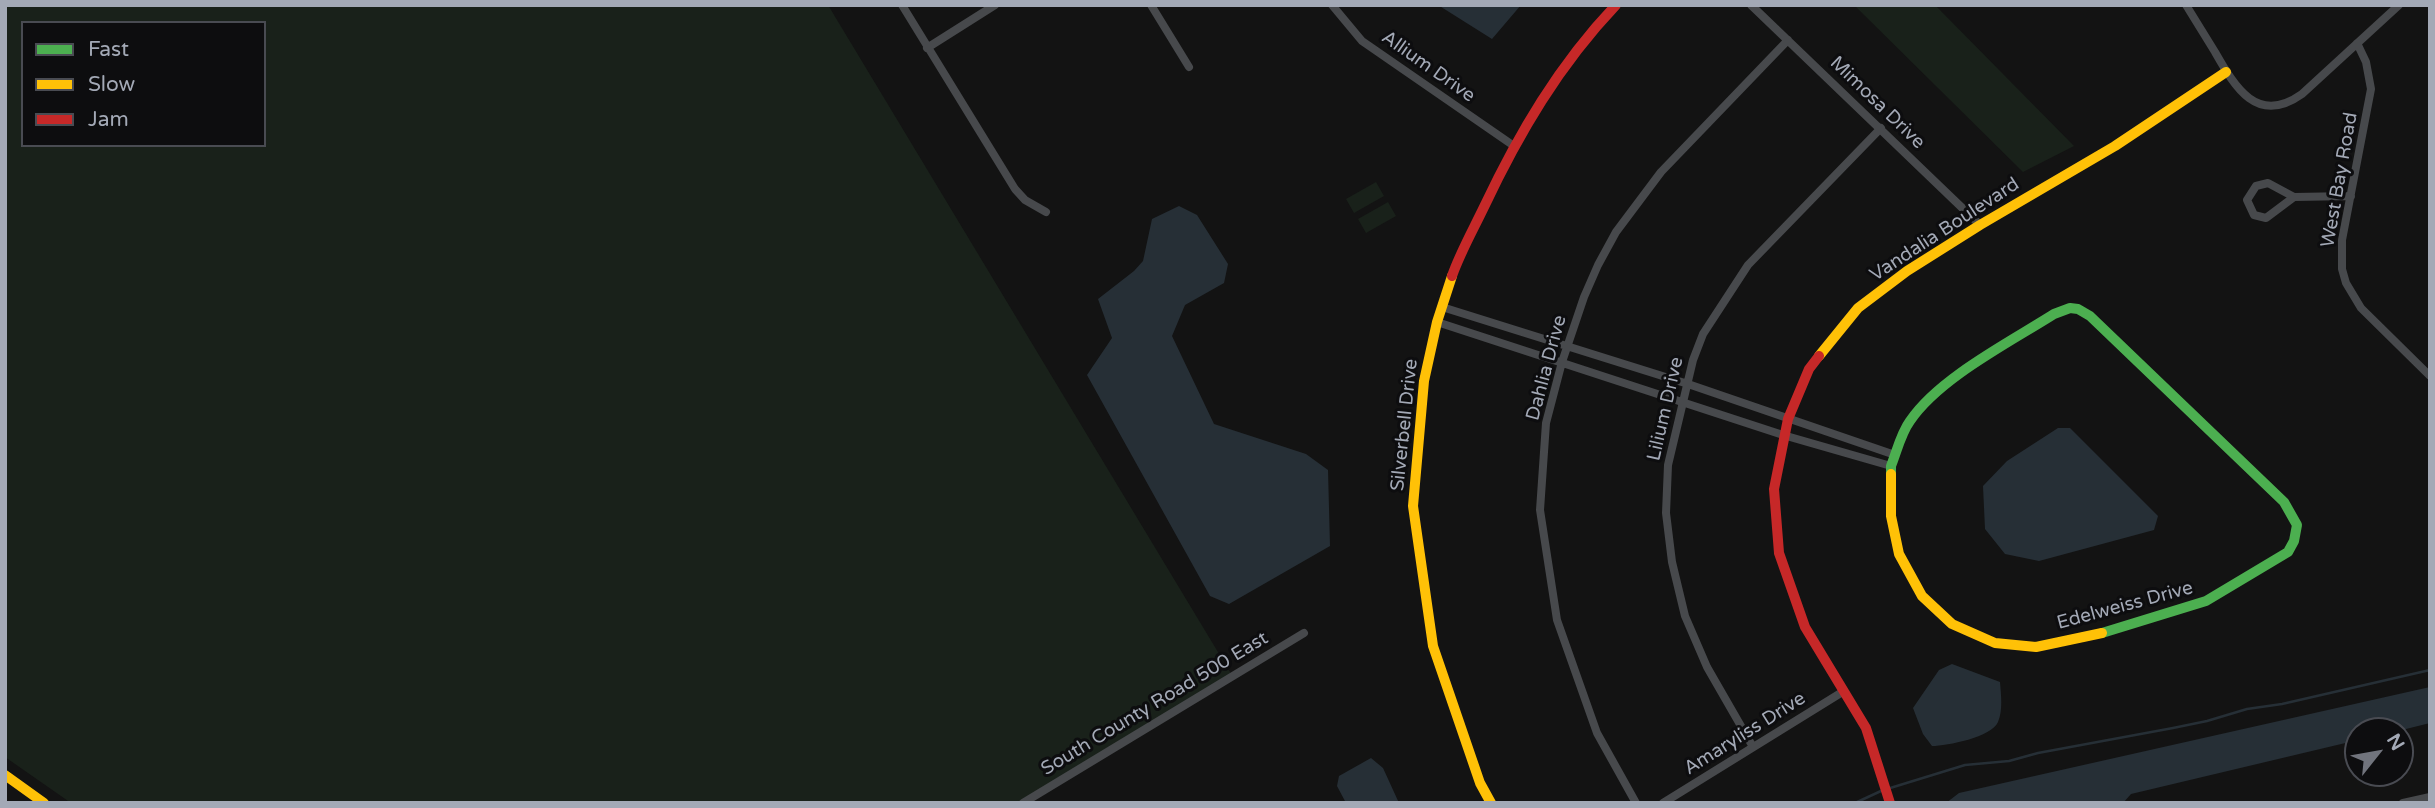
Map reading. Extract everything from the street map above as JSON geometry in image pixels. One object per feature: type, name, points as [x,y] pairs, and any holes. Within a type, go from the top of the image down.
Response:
[{"type":"street","points":[[902,5],[1015,189],[1025,200],[1046,212]]},
{"type":"street","points":[[928,48],[995,5]]},
{"type":"street","points":[[1150,5],[1189,67]]},
{"type":"street","name":"Allium Drive","points":[[1332,5],[1362,41],[1514,146]]},
{"type":"street","name":"Silverbell Drive","points":[[1491,803],[1480,783],[1433,646],[1413,506],[1424,382],[1437,322],[1455,268],[1514,146],[1549,86],[1590,32],[1616,5]]},
{"type":"street","name":"Mimosa Drive","points":[[1751,5],[1980,225]]},
{"type":"street","points":[[2186,5],[2235,87],[2246,97],[2277,105],[2299,96],[2399,5]]},
{"type":"street","name":"Dahlia Drive","points":[[1636,803],[1597,733],[1557,620],[1540,510],[1546,423],[1562,362],[1584,297],[1598,265],[1637,201],[1661,172],[1788,40]]},
{"type":"street","name":"West Bay Road","points":[[2357,43],[2366,62],[2371,89],[2341,254],[2346,283],[2361,308],[2430,376]]},
{"type":"street","name":"Vandalia Boulevard","points":[[1889,799],[1867,728],[1805,627],[1779,553],[1774,489],[1783,436],[1809,369],[1858,307],[1907,271],[2115,146],[2226,72]]},
{"type":"street","name":"Lilium Drive","points":[[1753,747],[1707,667],[1685,616],[1672,562],[1666,513],[1668,465],[1682,401],[1703,334],[1748,265],[1881,128]]},
{"type":"street","points":[[2294,197],[2266,218],[2254,215],[2247,200],[2256,186],[2268,183],[2294,197],[2351,196]]},
{"type":"street","points":[[1442,307],[1688,384],[1895,455]]},
{"type":"street","name":"Edelweiss Drive","points":[[2063,309],[2078,309],[2090,316],[2284,502],[2297,525],[2294,541],[2288,552],[2206,601],[2085,638],[2036,647],[1995,643],[1952,624],[1922,596],[1899,554],[1891,516],[1891,466],[1895,455],[1908,423],[1943,385],[2054,314],[2063,309]]},
{"type":"street","points":[[1437,322],[1783,436],[1891,466]]},
{"type":"street","name":"South County Road 500 East","points":[[1023,803],[1304,633]]},
{"type":"street","name":"Amaryliss Drive","points":[[1663,803],[1844,691]]},
{"type":"street","points":[[5,775],[44,803]]},
{"type":"street","points":[[2403,803],[2430,797]]},
{"type":"shaded area","points":[[5,5],[828,5],[1233,677],[1019,803],[71,803],[5,757]]},
{"type":"shaded area","points":[[1438,5],[1521,5],[1492,39]]},
{"type":"shaded area","points":[[1854,5],[1935,5],[2074,146],[2023,172]]},
{"type":"shaded area","points":[[1376,182],[1384,196],[1354,213],[1346,199]]},
{"type":"shaded area","points":[[1388,202],[1396,216],[1366,233],[1358,219]]},
{"type":"shaded area","points":[[1179,206],[1197,215],[1228,264],[1224,283],[1185,305],[1172,336],[1214,424],[1306,454],[1328,470],[1330,546],[1229,604],[1210,596],[1087,375],[1112,338],[1098,299],[1143,261],[1152,219]]},
{"type":"shaded area","points":[[2058,428],[2070,428],[2158,516],[2154,530],[2039,561],[2005,554],[1985,529],[1983,486],[2007,461]]},
{"type":"shaded area","points":[[1952,664],[2000,682],[2000,717],[1994,727],[1978,736],[1932,746],[1923,734],[1913,708],[1939,670]]},
{"type":"shaded area","points":[[2430,687],[2430,723],[2414,727],[2414,717],[2344,717],[2344,743],[2131,794],[2123,803],[1946,803],[1959,793]]},
{"type":"shaded area","points":[[1371,758],[1383,768],[1399,803],[1346,803],[1337,786],[1339,776]]},
{"type":"waterway","points":[[1887,789],[1965,765],[2009,761],[2038,753],[2173,728],[2247,709],[2282,704],[2430,670]]},
{"type":"waterway","points":[[1855,803],[1881,791]]},
{"type":"traffic: fast","points":[[2070,308],[2090,316],[2284,502],[2297,525],[2294,541],[2288,552],[2206,601],[2102,633]]},
{"type":"traffic: fast","points":[[1891,474],[1891,466],[1907,426],[1939,390],[1997,349],[2054,314],[2070,308]]},
{"type":"traffic: slow","points":[[1819,356],[1858,308],[1907,271],[2115,146],[2226,72]]},
{"type":"traffic: slow","points":[[1452,276],[1437,322],[1424,381],[1413,506],[1433,646],[1480,783],[1491,803]]},
{"type":"traffic: slow","points":[[1891,474],[1891,516],[1899,554],[1922,596],[1952,624],[1995,643],[2036,647],[2102,633]]},
{"type":"traffic: slow","points":[[5,775],[44,803]]},
{"type":"traffic: jam","points":[[1452,276],[1497,180],[1526,126],[1576,51],[1616,5]]},
{"type":"traffic: jam","points":[[1819,356],[1809,369],[1788,419],[1774,489],[1779,553],[1805,627],[1866,728],[1890,803]]}]
